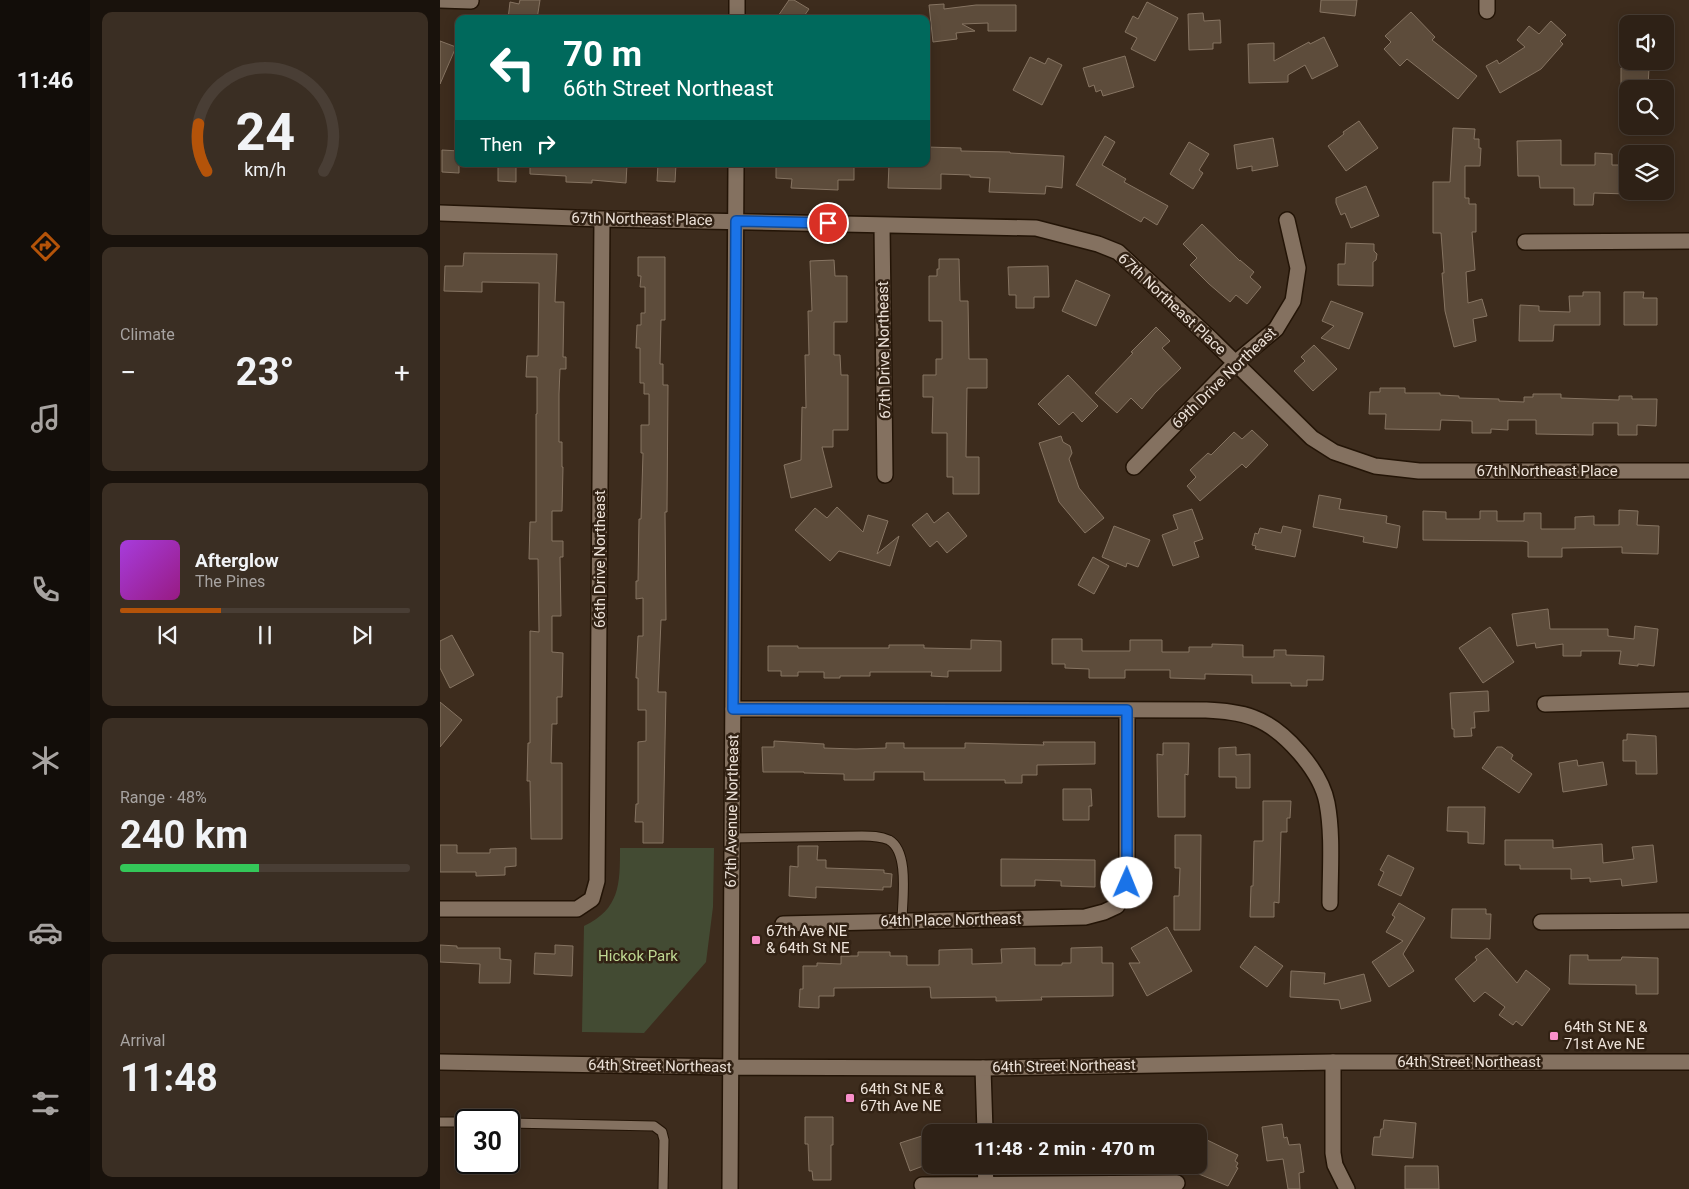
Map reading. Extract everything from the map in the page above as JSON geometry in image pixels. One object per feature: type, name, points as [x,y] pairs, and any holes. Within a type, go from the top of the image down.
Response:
[{"type":"street","points":[[440,0],[471,1]]},
{"type":"street","points":[[737,0],[737,15]]},
{"type":"street","name":"67th Avenue Northeast","points":[[730,1189],[736,167]]},
{"type":"street","name":"67th Northeast Place","points":[[440,213],[602,219],[1036,228],[1098,244],[1118,252],[1312,438],[1334,452],[1375,466],[1419,472],[1689,471]]},
{"type":"street","name":"66th Drive Northeast","points":[[440,909],[577,909],[592,899],[597,881],[602,219]]},
{"type":"street","name":"69th Drive Northeast","points":[[1134,467],[1235,363],[1276,329],[1293,301],[1298,268],[1287,220]]},
{"type":"street","name":"67th Drive Northeast","points":[[882,225],[885,476]]},
{"type":"street","points":[[1525,242],[1689,241]]},
{"type":"street","points":[[1545,704],[1689,700]]},
{"type":"street","points":[[733,709],[1205,710],[1233,712],[1255,718],[1290,742],[1304,757],[1322,787],[1327,802],[1330,829],[1330,903]]},
{"type":"street","name":"64th Place Northeast","points":[[783,924],[1085,917],[1118,906],[1127,883],[1127,710]]},
{"type":"street","points":[[1542,922],[1689,921]]},
{"type":"street","name":"64th Street Northeast","points":[[440,1062],[730,1067],[983,1068],[1333,1062],[1689,1062]]},
{"type":"street","points":[[1333,1062],[1333,1153],[1335,1165],[1347,1189]]},
{"type":"street","points":[[983,1068],[985,1124]]},
{"type":"street","points":[[985,1174],[986,1184]]},
{"type":"street","points":[[922,1186],[1177,1182]]},
{"type":"lane","points":[[732,838],[862,836],[880,837],[890,841],[897,848],[903,866],[902,922]]},
{"type":"lane","points":[[440,1122],[455,1122]]},
{"type":"lane","points":[[520,1123],[654,1126],[662,1132],[664,1140],[663,1189]]},
{"type":"green space","name":"Hickok Park","points":[[620,848],[714,848],[713,907],[706,962],[644,1033],[582,1032],[584,926],[605,912],[616,894]]},
{"type":"building","points":[[520,0],[540,0],[538,15],[508,15],[510,2],[519,4]]},
{"type":"building","points":[[789,0],[794,0],[809,9],[805,15],[779,15]]},
{"type":"building","points":[[1321,0],[1357,0],[1355,16],[1320,12]]},
{"type":"building","points":[[1147,2],[1178,18],[1155,61],[1131,49],[1137,38],[1125,32],[1133,16],[1138,19]]},
{"type":"building","points":[[944,4],[944,9],[976,5],[1016,5],[1016,31],[988,31],[988,23],[962,24],[975,31],[956,33],[957,39],[933,42],[929,5]]},
{"type":"building","points":[[1411,12],[1435,37],[1432,40],[1477,76],[1458,99],[1407,59],[1400,66],[1384,49],[1391,42],[1385,36]]},
{"type":"building","points":[[1203,13],[1204,21],[1220,20],[1221,43],[1213,43],[1213,49],[1189,50],[1188,14]]},
{"type":"building","points":[[1551,21],[1566,35],[1560,41],[1563,44],[1541,69],[1500,93],[1486,66],[1497,60],[1499,64],[1525,47],[1517,40],[1529,26],[1539,34]]},
{"type":"building","points":[[1324,37],[1338,66],[1312,79],[1305,65],[1288,75],[1288,82],[1249,83],[1248,44],[1274,43],[1274,61],[1309,42],[1310,44]]},
{"type":"building","points":[[440,41],[455,47],[455,49],[440,84]]},
{"type":"building","points":[[1125,56],[1134,87],[1103,96],[1101,90],[1096,92],[1094,85],[1089,87],[1083,68]]},
{"type":"building","points":[[1030,57],[1045,64],[1048,58],[1062,65],[1042,105],[1013,90]]},
{"type":"building","points":[[1621,70],[1649,70],[1648,80],[1621,80]]},
{"type":"building","points":[[1359,121],[1378,148],[1346,171],[1328,146]]},
{"type":"building","points":[[1453,128],[1475,129],[1474,139],[1479,139],[1479,148],[1481,148],[1480,166],[1465,166],[1465,198],[1469,198],[1469,204],[1476,204],[1476,232],[1472,232],[1475,270],[1466,272],[1468,303],[1482,299],[1487,316],[1473,319],[1476,341],[1454,347],[1445,311],[1441,233],[1433,233],[1433,182],[1450,182]]},
{"type":"building","points":[[1105,136],[1115,142],[1102,165],[1126,179],[1124,182],[1168,206],[1157,225],[1144,217],[1141,222],[1076,185]]},
{"type":"building","points":[[1273,138],[1278,166],[1252,171],[1252,166],[1237,169],[1234,145]]},
{"type":"building","points":[[1561,140],[1561,165],[1595,165],[1595,153],[1612,154],[1612,165],[1619,165],[1619,194],[1594,193],[1593,205],[1574,205],[1574,188],[1540,188],[1539,176],[1518,176],[1517,141]]},
{"type":"building","points":[[1189,142],[1209,154],[1199,170],[1203,173],[1193,189],[1170,174]]},
{"type":"building","points":[[930,147],[961,148],[961,151],[1064,156],[1062,188],[1046,186],[1045,194],[989,192],[990,178],[970,177],[970,175],[941,174],[941,189],[888,188],[889,167],[930,167]]},
{"type":"building","points":[[442,150],[455,151],[455,167],[459,167],[459,173],[442,172]]},
{"type":"building","points":[[498,167],[516,167],[516,182],[498,181]]},
{"type":"building","points":[[530,167],[627,167],[626,183],[592,180],[592,183],[566,182],[566,176],[530,174]]},
{"type":"building","points":[[658,167],[676,167],[675,182],[657,181]]},
{"type":"building","points":[[776,167],[854,167],[854,180],[838,180],[838,190],[791,188],[792,179],[776,178]]},
{"type":"building","points":[[1366,186],[1379,216],[1351,228],[1345,213],[1341,215],[1336,198]]},
{"type":"building","points":[[1202,224],[1254,272],[1250,277],[1261,287],[1247,304],[1236,295],[1230,302],[1190,265],[1197,258],[1183,244]]},
{"type":"building","points":[[1346,243],[1374,244],[1374,251],[1377,254],[1376,260],[1373,262],[1373,286],[1338,285],[1338,264],[1345,264]]},
{"type":"building","points":[[464,253],[557,254],[555,302],[564,302],[563,357],[566,357],[566,369],[560,369],[559,394],[559,442],[562,442],[563,467],[562,511],[552,511],[552,541],[563,541],[563,557],[560,557],[561,616],[552,616],[552,652],[563,653],[562,697],[557,697],[557,724],[552,724],[551,763],[562,763],[562,839],[531,839],[530,781],[527,781],[528,743],[530,743],[530,631],[539,632],[538,559],[529,559],[530,522],[536,522],[537,377],[526,377],[527,356],[538,356],[539,283],[482,282],[482,292],[444,291],[445,266],[463,266]]},
{"type":"building","points":[[638,257],[665,257],[665,320],[661,320],[660,364],[663,364],[663,385],[668,385],[667,512],[665,512],[666,620],[661,620],[658,692],[666,692],[663,843],[643,843],[643,822],[635,822],[636,804],[638,804],[638,742],[646,741],[646,710],[638,710],[638,678],[636,678],[638,636],[643,636],[643,598],[636,599],[636,581],[638,581],[639,519],[641,519],[643,453],[641,453],[641,425],[649,425],[649,394],[644,394],[644,383],[640,383],[640,348],[636,348],[637,325],[641,325],[641,313],[645,313],[645,287],[640,287],[641,276],[638,276]]},
{"type":"building","points":[[939,259],[959,259],[960,301],[968,301],[969,359],[987,359],[987,388],[967,388],[966,457],[979,457],[979,494],[953,494],[953,477],[947,477],[947,433],[932,433],[933,397],[923,397],[923,375],[936,375],[936,359],[942,359],[942,321],[929,321],[929,276],[937,276]]},
{"type":"building","points":[[834,260],[835,276],[847,276],[847,322],[834,322],[834,355],[840,355],[841,375],[848,375],[848,430],[833,430],[833,447],[822,447],[832,487],[791,498],[784,465],[801,460],[802,407],[806,408],[805,355],[809,355],[808,311],[812,311],[810,261]]},
{"type":"building","points":[[1048,266],[1049,297],[1034,297],[1034,308],[1016,308],[1016,295],[1009,295],[1008,267]]},
{"type":"building","points":[[1076,280],[1110,295],[1096,326],[1062,311]]},
{"type":"building","points":[[1583,292],[1600,292],[1600,325],[1554,325],[1553,341],[1519,341],[1520,305],[1539,306],[1539,311],[1570,312],[1569,296],[1583,296]]},
{"type":"building","points":[[1624,292],[1644,292],[1643,298],[1657,298],[1657,325],[1624,325]]},
{"type":"building","points":[[1331,301],[1363,313],[1349,349],[1321,338],[1334,326],[1322,321]]},
{"type":"building","points":[[1156,327],[1170,341],[1162,348],[1181,368],[1155,393],[1142,409],[1131,398],[1117,413],[1095,393]]},
{"type":"building","points":[[1314,345],[1337,369],[1313,391],[1294,371],[1305,361],[1301,357]]},
{"type":"building","points":[[1068,375],[1098,406],[1082,422],[1073,412],[1059,425],[1038,404]]},
{"type":"building","points":[[1380,388],[1405,388],[1405,393],[1440,393],[1440,395],[1459,396],[1459,398],[1524,402],[1524,397],[1533,397],[1533,394],[1561,394],[1561,398],[1619,400],[1619,396],[1632,396],[1632,399],[1657,399],[1656,426],[1637,425],[1637,435],[1618,435],[1618,423],[1593,423],[1593,435],[1536,434],[1536,420],[1508,420],[1508,430],[1491,429],[1491,433],[1472,433],[1472,421],[1441,420],[1440,430],[1385,429],[1386,414],[1369,414],[1370,392],[1380,392]]},
{"type":"building","points":[[1252,430],[1268,445],[1246,468],[1242,464],[1200,501],[1187,486],[1196,477],[1190,470],[1208,453],[1211,455],[1234,432],[1242,439]]},
{"type":"building","points":[[1061,436],[1063,442],[1070,446],[1072,453],[1069,459],[1079,488],[1104,518],[1085,533],[1059,502],[1039,443]]},
{"type":"building","points":[[1319,495],[1341,499],[1339,509],[1387,516],[1386,523],[1400,526],[1397,548],[1363,542],[1364,537],[1313,527]]},
{"type":"building","points":[[837,507],[863,532],[868,515],[888,521],[877,554],[899,536],[890,566],[839,551],[830,561],[795,530],[815,508],[827,518]]},
{"type":"building","points":[[1192,509],[1203,539],[1194,542],[1199,557],[1173,566],[1162,535],[1178,529],[1173,515]]},
{"type":"building","points":[[1619,510],[1638,511],[1637,525],[1659,526],[1658,554],[1622,553],[1622,547],[1562,548],[1562,557],[1528,557],[1528,542],[1523,541],[1423,540],[1423,511],[1446,512],[1446,519],[1480,519],[1480,511],[1497,511],[1497,521],[1524,521],[1524,513],[1541,513],[1541,529],[1575,529],[1575,517],[1594,516],[1594,525],[1619,525]]},
{"type":"building","points":[[948,512],[967,536],[947,553],[937,541],[930,547],[912,525],[927,513],[934,523]]},
{"type":"building","points":[[1114,526],[1150,540],[1138,567],[1127,563],[1126,567],[1102,557]]},
{"type":"building","points":[[1283,526],[1301,530],[1295,557],[1255,549],[1256,546],[1252,545],[1255,533],[1258,534],[1260,528],[1281,533]]},
{"type":"building","points":[[1093,557],[1109,566],[1094,594],[1078,585]]},
{"type":"building","points":[[1548,609],[1550,629],[1608,629],[1608,636],[1634,639],[1635,626],[1658,629],[1654,666],[1619,664],[1621,651],[1581,651],[1581,656],[1563,656],[1563,644],[1536,648],[1535,643],[1517,646],[1512,614]]},
{"type":"building","points":[[1490,627],[1514,662],[1483,683],[1459,648]]},
{"type":"building","points":[[452,635],[474,675],[450,688],[440,668],[440,641]]},
{"type":"building","points":[[1052,639],[1082,639],[1082,651],[1130,651],[1130,640],[1162,640],[1162,652],[1189,652],[1189,647],[1212,647],[1212,644],[1243,645],[1243,657],[1274,657],[1274,650],[1286,650],[1286,655],[1324,656],[1323,680],[1307,680],[1307,686],[1291,686],[1291,683],[1252,683],[1252,675],[1205,674],[1205,679],[1170,678],[1170,670],[1125,670],[1125,678],[1089,678],[1089,669],[1065,668],[1065,664],[1052,664]]},
{"type":"building","points":[[971,640],[1001,641],[1001,671],[948,671],[948,677],[931,676],[932,672],[870,672],[870,676],[824,678],[824,672],[798,672],[798,676],[781,676],[781,671],[768,671],[768,646],[798,646],[798,648],[889,648],[889,645],[924,645],[924,648],[971,649]]},
{"type":"building","points":[[1488,691],[1489,711],[1474,712],[1475,728],[1471,728],[1472,736],[1454,737],[1450,693]]},
{"type":"building","points":[[440,702],[462,720],[440,747]]},
{"type":"building","points":[[1627,734],[1656,736],[1657,774],[1636,774],[1636,761],[1623,761],[1623,740],[1627,740]]},
{"type":"building","points":[[774,741],[824,744],[824,748],[856,749],[886,748],[886,743],[904,743],[904,748],[965,748],[965,743],[1044,745],[1043,742],[1095,742],[1095,764],[1037,765],[1037,775],[1022,775],[1022,783],[1005,783],[1005,780],[924,780],[924,772],[874,772],[874,780],[844,780],[844,774],[763,772],[762,747],[774,747]]},
{"type":"building","points":[[1163,743],[1189,743],[1188,775],[1185,774],[1185,817],[1158,817],[1157,754],[1163,755]]},
{"type":"building","points":[[1236,747],[1236,755],[1250,754],[1250,788],[1236,788],[1236,777],[1219,777],[1219,748]]},
{"type":"building","points":[[1497,747],[1502,747],[1513,755],[1511,759],[1532,774],[1519,793],[1482,768]]},
{"type":"building","points":[[1577,760],[1578,766],[1603,762],[1607,785],[1563,792],[1559,763]]},
{"type":"building","points":[[1063,789],[1091,789],[1092,806],[1089,806],[1089,820],[1063,820]]},
{"type":"building","points":[[1263,801],[1291,801],[1290,818],[1287,818],[1287,832],[1281,832],[1279,903],[1274,902],[1274,917],[1250,917],[1254,841],[1263,841]]},
{"type":"building","points":[[1448,807],[1485,807],[1484,844],[1468,843],[1468,832],[1447,831]]},
{"type":"building","points":[[1175,835],[1201,835],[1200,930],[1174,930],[1174,896],[1179,896],[1180,868],[1175,868]]},
{"type":"building","points":[[1505,840],[1553,840],[1553,848],[1602,844],[1603,863],[1634,859],[1632,847],[1653,845],[1657,882],[1622,886],[1621,879],[1590,882],[1590,878],[1571,879],[1571,869],[1520,869],[1520,865],[1505,865]]},
{"type":"building","points":[[440,845],[457,845],[457,853],[490,853],[490,849],[516,848],[516,866],[505,867],[505,875],[476,876],[476,872],[440,872]]},
{"type":"building","points":[[798,846],[818,846],[817,860],[826,860],[826,868],[884,870],[884,873],[892,874],[891,887],[883,887],[883,890],[816,887],[816,898],[789,896],[790,866],[798,867]]},
{"type":"building","points":[[1388,855],[1414,868],[1401,896],[1378,885],[1384,872],[1380,870]]},
{"type":"building","points":[[1001,859],[1095,860],[1095,887],[1061,886],[1061,881],[1035,880],[1035,886],[1001,886]]},
{"type":"building","points":[[1399,903],[1425,918],[1403,954],[1414,971],[1389,987],[1372,962],[1403,941],[1386,932],[1395,917],[1392,915]]},
{"type":"building","points":[[1452,909],[1486,909],[1486,914],[1491,914],[1490,939],[1451,938]]},
{"type":"building","points":[[1167,927],[1192,971],[1147,996],[1129,963],[1140,963],[1131,948]]},
{"type":"building","points":[[440,945],[457,946],[457,948],[500,948],[500,959],[511,960],[510,983],[479,983],[480,964],[440,962]]},
{"type":"building","points":[[555,945],[573,946],[572,976],[534,974],[535,953],[555,954]]},
{"type":"building","points":[[1255,946],[1283,966],[1267,987],[1240,967]]},
{"type":"building","points":[[1102,947],[1102,963],[1113,963],[1113,996],[1041,997],[1042,1000],[996,1001],[996,997],[931,998],[930,987],[834,988],[834,996],[819,996],[819,1008],[799,1007],[800,989],[803,989],[803,966],[817,966],[817,963],[841,964],[841,956],[858,956],[858,952],[890,952],[890,956],[907,956],[907,965],[939,965],[939,950],[972,949],[972,964],[1002,963],[1001,949],[1035,948],[1035,965],[1062,965],[1062,963],[1071,963],[1071,948]]},
{"type":"building","points":[[1487,948],[1517,983],[1526,970],[1550,989],[1522,1026],[1516,1021],[1513,1025],[1499,1015],[1505,1007],[1485,992],[1474,1002],[1455,979],[1477,960],[1475,957]]},
{"type":"building","points":[[1570,955],[1588,955],[1588,960],[1621,960],[1622,957],[1658,958],[1658,994],[1636,994],[1636,985],[1569,984]]},
{"type":"building","points":[[1291,971],[1325,973],[1324,984],[1364,974],[1371,1001],[1341,1009],[1339,1000],[1290,997]]},
{"type":"building","points":[[805,1117],[833,1117],[831,1180],[813,1180],[812,1171],[809,1171],[808,1144],[805,1144]]},
{"type":"building","points":[[1384,1120],[1416,1123],[1413,1158],[1372,1155],[1374,1137],[1380,1137]]},
{"type":"building","points":[[1282,1124],[1284,1138],[1287,1137],[1289,1145],[1300,1144],[1304,1172],[1299,1173],[1300,1189],[1288,1189],[1283,1159],[1267,1161],[1262,1127]]},
{"type":"building","points":[[922,1136],[922,1166],[910,1171],[900,1143]]},
{"type":"building","points":[[1207,1140],[1238,1155],[1235,1161],[1238,1163],[1236,1167],[1238,1168],[1228,1186],[1199,1174],[1207,1174]]},
{"type":"building","points":[[1405,1166],[1438,1166],[1439,1189],[1405,1189]]},
{"type":"place","name":"67th Ave NE & 64th St NE","points":[[756,940]]},
{"type":"place","name":"64th St NE & 71st Ave NE","points":[[1554,1036]]},
{"type":"place","name":"64th St NE & 67th Ave NE","points":[[850,1098]]},
{"type":"route","points":[[828,223],[736,221],[733,709],[1127,710],[1127,883]]}]
